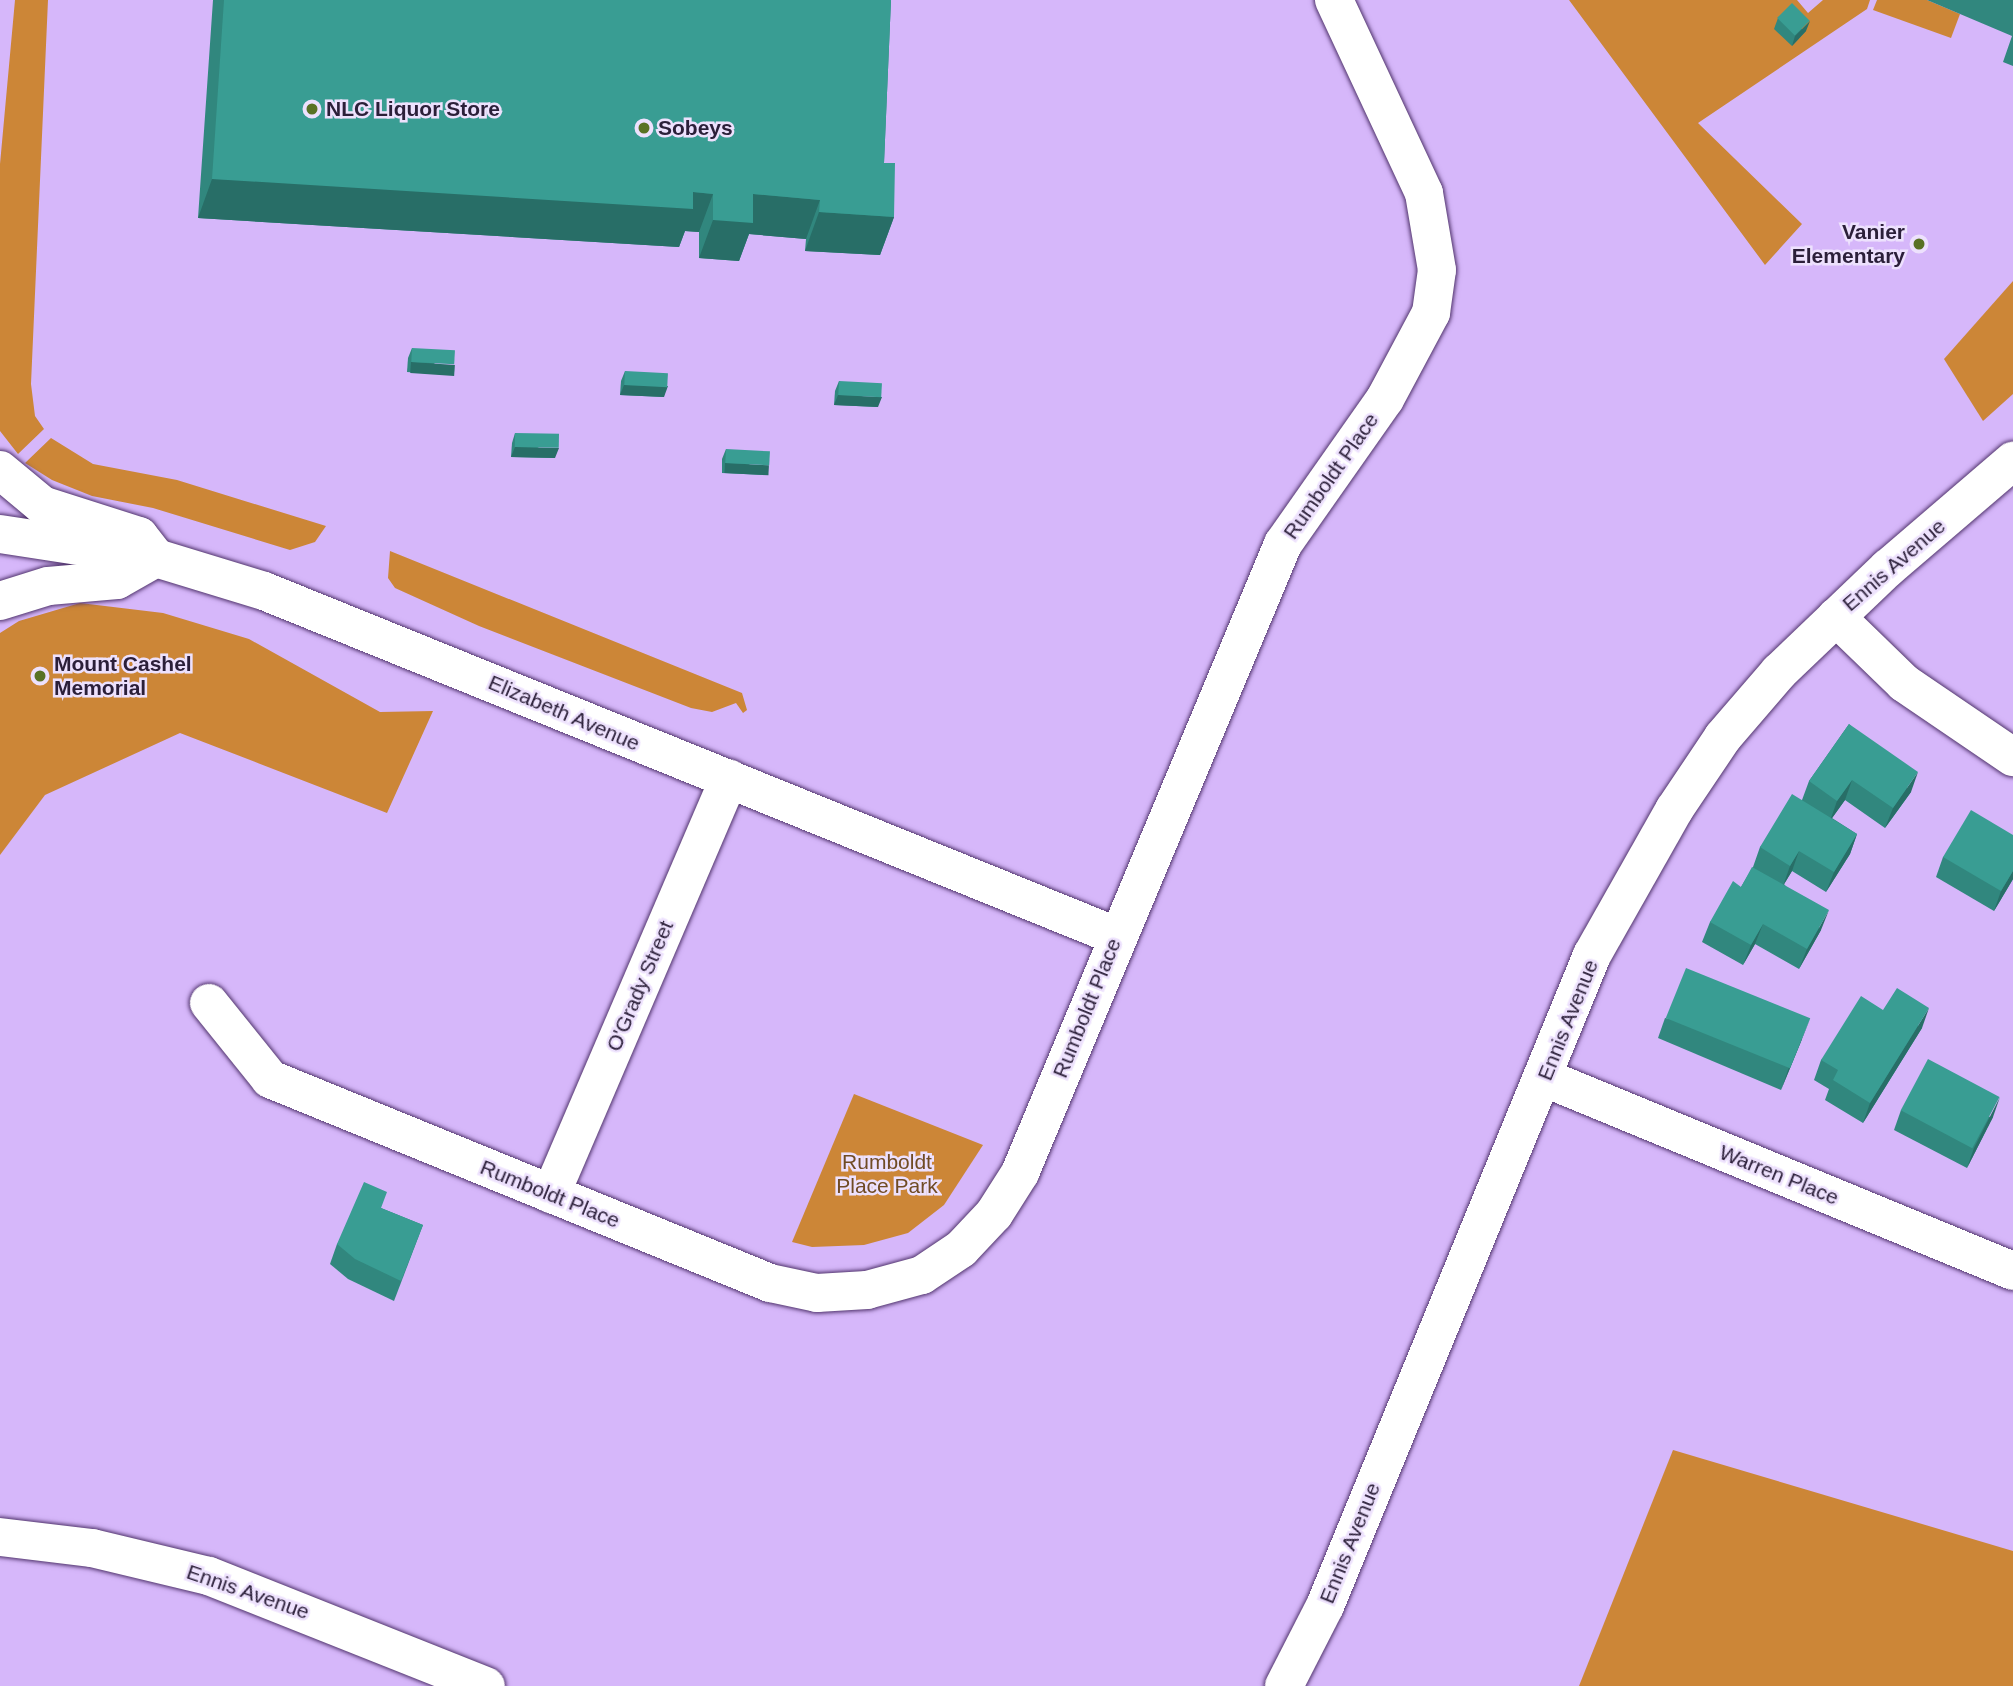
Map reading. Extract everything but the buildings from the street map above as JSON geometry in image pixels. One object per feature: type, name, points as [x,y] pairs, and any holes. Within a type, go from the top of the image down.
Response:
[{"type":"street","name":"Rumboldt Place","points":[[209,1003],[270,1079],[771,1283],[817,1293],[867,1290],[922,1275],[961,1249],[994,1214],[1020,1173],[1116,936],[1283,544],[1384,399],[1431,313],[1437,270],[1424,193],[1335,0]]},
{"type":"street","name":"Ennis Avenue","points":[[1284,1686],[1325,1606],[1545,1078],[1592,955],[1674,810],[1723,737],[1836,617],[2013,461]]},
{"type":"street","points":[[0,470],[42,505],[139,536],[156,558],[117,580],[48,586],[0,601]]},
{"type":"street","name":"Elizabeth Avenue","points":[[0,534],[156,558],[330,615],[1116,936]]},
{"type":"street","points":[[1836,617],[1905,683],[2013,757]]},
{"type":"street","name":"O'Grady Street","points":[[551,1194],[729,778]]},
{"type":"street","name":"Warren Place","points":[[1545,1078],[2013,1271]]},
{"type":"street","name":"Ennis Avenue","points":[[0,1537],[93,1548],[209,1576],[486,1686]]},
{"type":"green space","points":[[15,0],[48,0],[31,384],[35,416],[44,429],[18,454],[0,431],[0,164]]},
{"type":"green space","points":[[1569,0],[1797,0],[1808,13],[1823,0],[1870,0],[1867,9],[1698,123],[1802,224],[1765,265]]},
{"type":"green space","points":[[1877,0],[1927,0],[1960,14],[1951,38],[1873,10]]},
{"type":"green space","points":[[2013,281],[2013,394],[1983,421],[1944,359]]},
{"type":"green space","points":[[51,438],[93,464],[177,480],[326,526],[315,542],[290,550],[153,508],[92,496],[52,480],[25,463]]},
{"type":"green space","points":[[390,551],[742,693],[747,710],[743,713],[736,703],[712,712],[691,708],[479,626],[395,588],[388,578]]},
{"type":"green space","points":[[80,603],[163,613],[249,639],[380,712],[433,711],[387,813],[180,733],[45,795],[0,855],[0,633],[19,621]]},
{"type":"green space","name":"Rumboldt Place Park","points":[[854,1094],[983,1145],[944,1205],[908,1233],[864,1245],[812,1247],[792,1242]]},
{"type":"green space","points":[[1673,1450],[2013,1551],[2013,1686],[1579,1686]]},
{"type":"place","name":"NLC Liquor Store","points":[[312,109]]},
{"type":"place","name":"Sobeys","points":[[644,128]]},
{"type":"place","name":"Vanier Elementary","points":[[1919,244]]},
{"type":"place","name":"Mount Cashel Memorial","points":[[40,676]]}]
